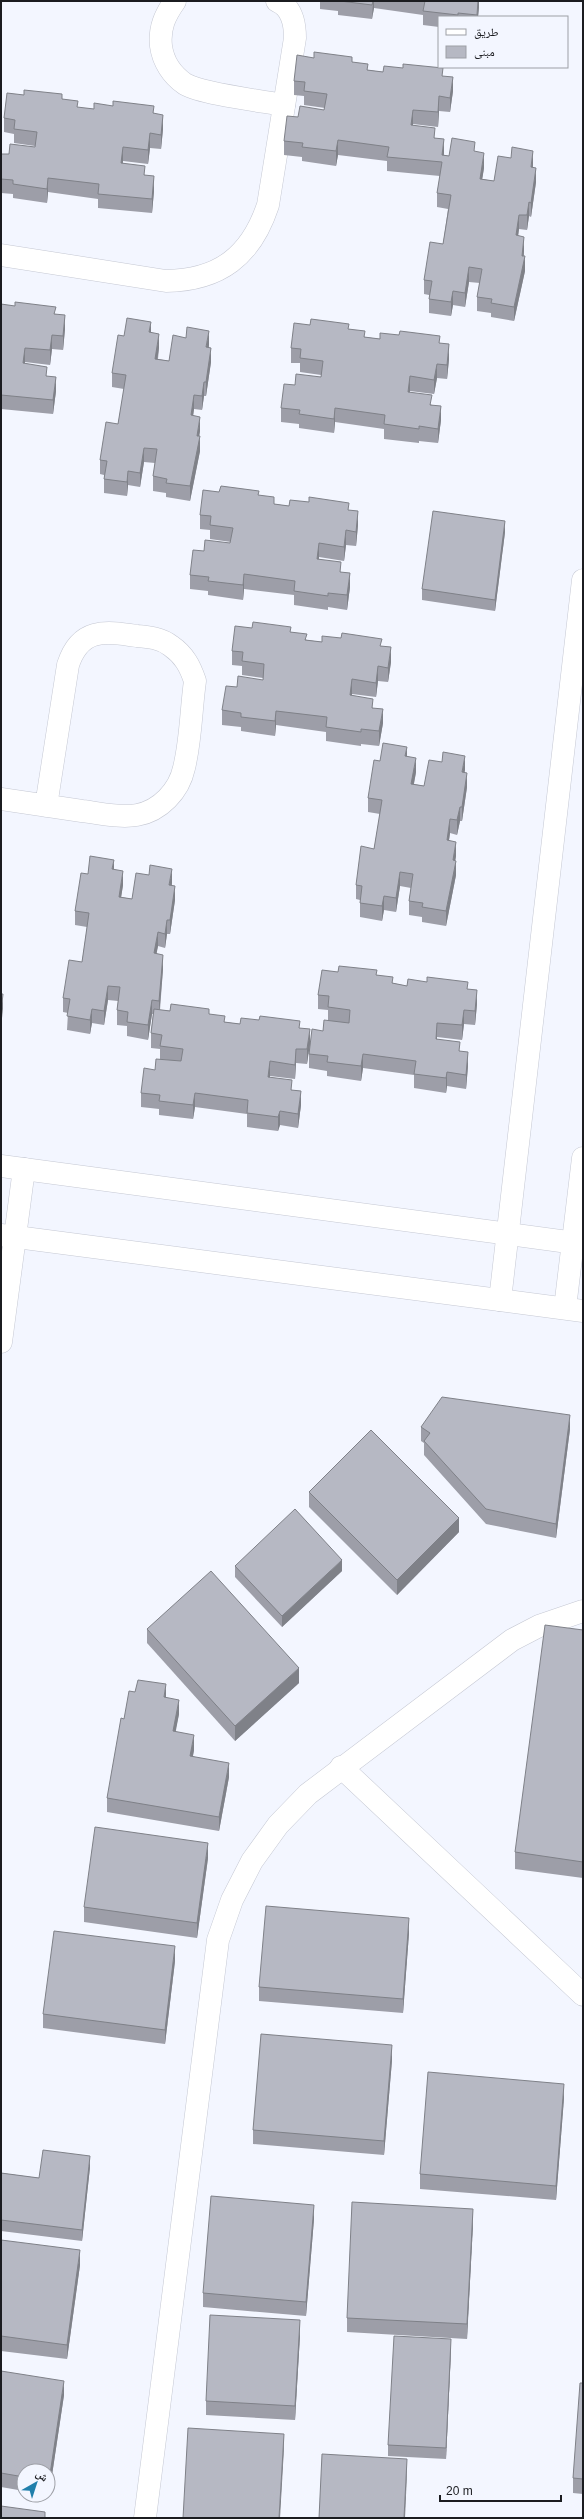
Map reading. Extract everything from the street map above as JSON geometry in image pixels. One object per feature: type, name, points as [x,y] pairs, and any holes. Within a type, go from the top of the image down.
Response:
[{"type":"street","points":[[175,1],[164,17],[160,36],[162,55],[171,72],[186,84],[204,90],[284,105]]},
{"type":"street","points":[[1,255],[166,281],[189,280],[212,274],[231,262],[248,246],[261,226],[268,204],[295,25],[290,13],[278,1]]},
{"type":"street","points":[[500,1300],[583,580]]},
{"type":"street","points":[[1,799],[46,806],[121,816],[138,815],[154,808],[168,799],[178,785],[184,769],[194,681],[190,667],[171,645],[157,638],[110,632],[96,633],[82,640],[72,651],[68,665],[46,806]]},
{"type":"street","points":[[8,1236],[574,1310],[583,1158]]},
{"type":"street","points":[[1,1166],[578,1243]]},
{"type":"street","points":[[1,1342],[8,1236],[24,1169]]},
{"type":"street","points":[[144,2518],[218,1940],[232,1900],[252,1861],[278,1826],[303,1800],[342,1767],[512,1640],[539,1626],[583,1611]]},
{"type":"street","points":[[342,1767],[583,1994]]},
{"type":"building","points":[[340,1],[373,1],[372,5]]},
{"type":"building","points":[[425,1],[478,1],[477,15],[458,13],[458,15],[423,11]]},
{"type":"building","points":[[314,52],[352,57],[352,62],[368,64],[367,70],[383,72],[384,66],[403,68],[403,64],[443,68],[442,76],[453,77],[450,98],[439,96],[438,112],[413,110],[411,125],[435,128],[434,138],[444,139],[442,155],[449,156],[452,138],[475,142],[474,151],[484,153],[480,179],[494,181],[498,156],[511,158],[512,147],[533,151],[531,167],[536,168],[531,203],[529,202],[527,215],[519,215],[516,235],[524,237],[522,256],[525,256],[514,307],[491,303],[492,299],[477,297],[482,269],[469,267],[465,293],[453,291],[451,302],[429,299],[432,281],[424,280],[430,242],[443,244],[451,195],[437,193],[442,162],[387,157],[389,147],[338,140],[336,151],[302,147],[303,143],[284,141],[287,116],[298,117],[300,106],[324,110],[327,94],[304,91],[305,82],[294,81],[297,55],[314,58]]},
{"type":"building","points":[[24,90],[62,94],[62,99],[78,101],[77,107],[94,109],[94,103],[113,106],[113,101],[154,106],[153,113],[163,115],[161,135],[150,133],[148,150],[123,147],[121,163],[145,166],[144,175],[154,176],[152,199],[98,194],[99,184],[48,178],[47,189],[13,184],[13,180],[1,179],[1,154],[9,154],[10,144],[35,147],[37,132],[14,129],[15,120],[4,118],[7,93],[24,95]]},
{"type":"building","points":[[15,302],[56,307],[54,314],[65,315],[63,336],[52,335],[50,350],[25,348],[23,363],[47,367],[46,376],[56,377],[53,400],[1,395],[1,304],[15,306]]},
{"type":"building","points":[[127,318],[151,322],[149,332],[159,334],[155,359],[169,361],[173,335],[186,338],[187,327],[209,331],[206,347],[211,348],[206,382],[204,382],[202,396],[194,395],[191,415],[200,417],[197,436],[200,436],[190,486],[166,483],[167,479],[153,476],[157,449],[144,448],[140,473],[128,471],[127,482],[104,479],[107,461],[100,460],[106,422],[118,424],[126,375],[112,373],[118,335],[124,336]]},
{"type":"building","points":[[311,319],[349,324],[348,329],[365,331],[364,337],[380,339],[380,333],[399,335],[400,331],[440,336],[439,343],[449,344],[447,365],[437,364],[434,380],[410,376],[408,392],[432,395],[430,405],[441,406],[438,429],[419,426],[419,429],[384,424],[385,415],[335,408],[334,419],[299,414],[300,410],[281,408],[284,384],[295,385],[296,374],[321,377],[323,361],[300,358],[301,349],[291,348],[294,323],[310,325]]},
{"type":"building","points":[[221,486],[259,491],[258,495],[274,497],[274,504],[289,506],[290,500],[309,502],[309,497],[349,503],[348,510],[358,511],[356,532],[346,530],[344,547],[319,543],[317,559],[341,562],[340,572],[350,573],[347,595],[328,593],[328,596],[294,591],[295,581],[244,574],[243,585],[208,581],[209,577],[190,575],[193,550],[204,551],[205,540],[230,543],[233,528],[210,525],[211,516],[200,515],[203,490],[219,492]]},
{"type":"building","points":[[433,511],[505,521],[495,600],[422,589]]},
{"type":"building","points":[[253,622],[291,627],[290,632],[307,634],[305,640],[322,642],[322,636],[341,638],[342,633],[382,639],[380,646],[391,647],[388,668],[378,666],[376,683],[352,679],[350,695],[373,699],[372,708],[383,709],[379,731],[361,729],[361,732],[326,727],[327,717],[276,711],[275,721],[241,717],[241,713],[222,710],[226,686],[237,687],[238,676],[263,680],[264,664],[242,661],[243,652],[232,651],[235,626],[252,628]]},
{"type":"building","points":[[383,743],[407,747],[405,756],[416,758],[411,784],[424,786],[429,760],[442,762],[443,752],[465,756],[462,772],[467,773],[462,807],[460,807],[457,820],[450,819],[447,840],[456,842],[453,860],[456,861],[446,911],[422,907],[423,903],[409,901],[413,874],[400,872],[396,898],[384,896],[382,906],[360,903],[362,886],[356,885],[361,846],[374,849],[382,800],[368,798],[374,760],[380,761]]},
{"type":"building","points":[[90,856],[114,860],[112,869],[123,871],[119,897],[132,899],[136,873],[149,875],[150,865],[172,869],[169,885],[175,886],[170,920],[167,920],[165,934],[158,932],[154,953],[163,955],[159,1001],[152,1000],[148,1025],[127,1022],[128,1012],[117,1010],[120,987],[108,986],[104,1011],[92,1009],[90,1020],[67,1016],[70,999],[63,998],[69,960],[82,962],[89,913],[75,911],[81,873],[88,874]]},
{"type":"building","points":[[339,966],[377,970],[376,975],[393,977],[392,983],[407,986],[408,979],[427,982],[427,977],[468,982],[467,989],[477,990],[475,1011],[464,1010],[462,1025],[437,1023],[436,1039],[460,1042],[459,1051],[468,1052],[466,1075],[447,1072],[446,1078],[414,1074],[416,1061],[363,1054],[361,1066],[327,1062],[328,1056],[309,1054],[312,1029],[323,1031],[324,1020],[349,1023],[350,1010],[328,1007],[329,996],[318,995],[322,970],[338,972]]},
{"type":"building","points":[[1,994],[3,994],[1,1012]]},
{"type":"building","points":[[171,1004],[209,1009],[209,1014],[225,1016],[224,1022],[240,1024],[241,1018],[259,1020],[260,1016],[300,1021],[299,1028],[310,1029],[307,1049],[296,1049],[295,1065],[270,1061],[268,1077],[292,1080],[291,1090],[301,1091],[298,1114],[280,1111],[278,1117],[247,1113],[248,1100],[195,1093],[193,1105],[159,1101],[160,1095],[141,1093],[144,1068],[155,1070],[156,1059],[181,1061],[183,1049],[160,1046],[162,1035],[151,1033],[154,1009],[170,1011]]},
{"type":"building","points":[[442,1397],[570,1415],[556,1524],[486,1509],[424,1441],[430,1433],[421,1427]]},
{"type":"building","points":[[371,1430],[459,1518],[397,1580],[309,1492]]},
{"type":"building","points":[[295,1509],[342,1560],[282,1616],[235,1566]]},
{"type":"building","points":[[211,1571],[299,1668],[235,1726],[147,1629]]},
{"type":"building","points":[[545,1625],[583,1630],[583,1862],[515,1852]]},
{"type":"building","points":[[138,1680],[166,1684],[164,1697],[179,1700],[173,1731],[194,1735],[190,1756],[229,1763],[219,1817],[107,1798],[121,1718],[124,1719],[129,1691],[135,1692]]},
{"type":"building","points":[[95,1827],[208,1843],[197,1923],[84,1907]]},
{"type":"building","points":[[266,1906],[409,1918],[403,1999],[259,1987]]},
{"type":"building","points":[[54,1931],[175,1946],[165,2030],[43,2014]]},
{"type":"building","points":[[261,2034],[392,2045],[384,2141],[253,2130]]},
{"type":"building","points":[[428,2072],[564,2084],[556,2186],[420,2174]]},
{"type":"building","points":[[43,2150],[90,2156],[82,2230],[1,2220],[1,2173],[39,2178]]},
{"type":"building","points":[[211,2196],[314,2205],[306,2302],[203,2293]]},
{"type":"building","points":[[352,2202],[473,2209],[467,2324],[347,2318]]},
{"type":"building","points":[[1,2240],[80,2250],[67,2345],[1,2336]]},
{"type":"building","points":[[210,2315],[300,2320],[295,2406],[206,2401]]},
{"type":"building","points":[[394,2336],[451,2339],[446,2448],[388,2445]]},
{"type":"building","points":[[1,2371],[64,2381],[52,2463],[16,2463],[16,2476],[1,2473]]},
{"type":"building","points":[[580,2383],[583,2383],[583,2479],[573,2478]]},
{"type":"building","points":[[188,2428],[284,2434],[279,2518],[183,2518]]},
{"type":"building","points":[[322,2454],[407,2459],[404,2518],[319,2518]]},
{"type":"building","points":[[1,2506],[45,2512],[45,2518],[1,2518]]}]
